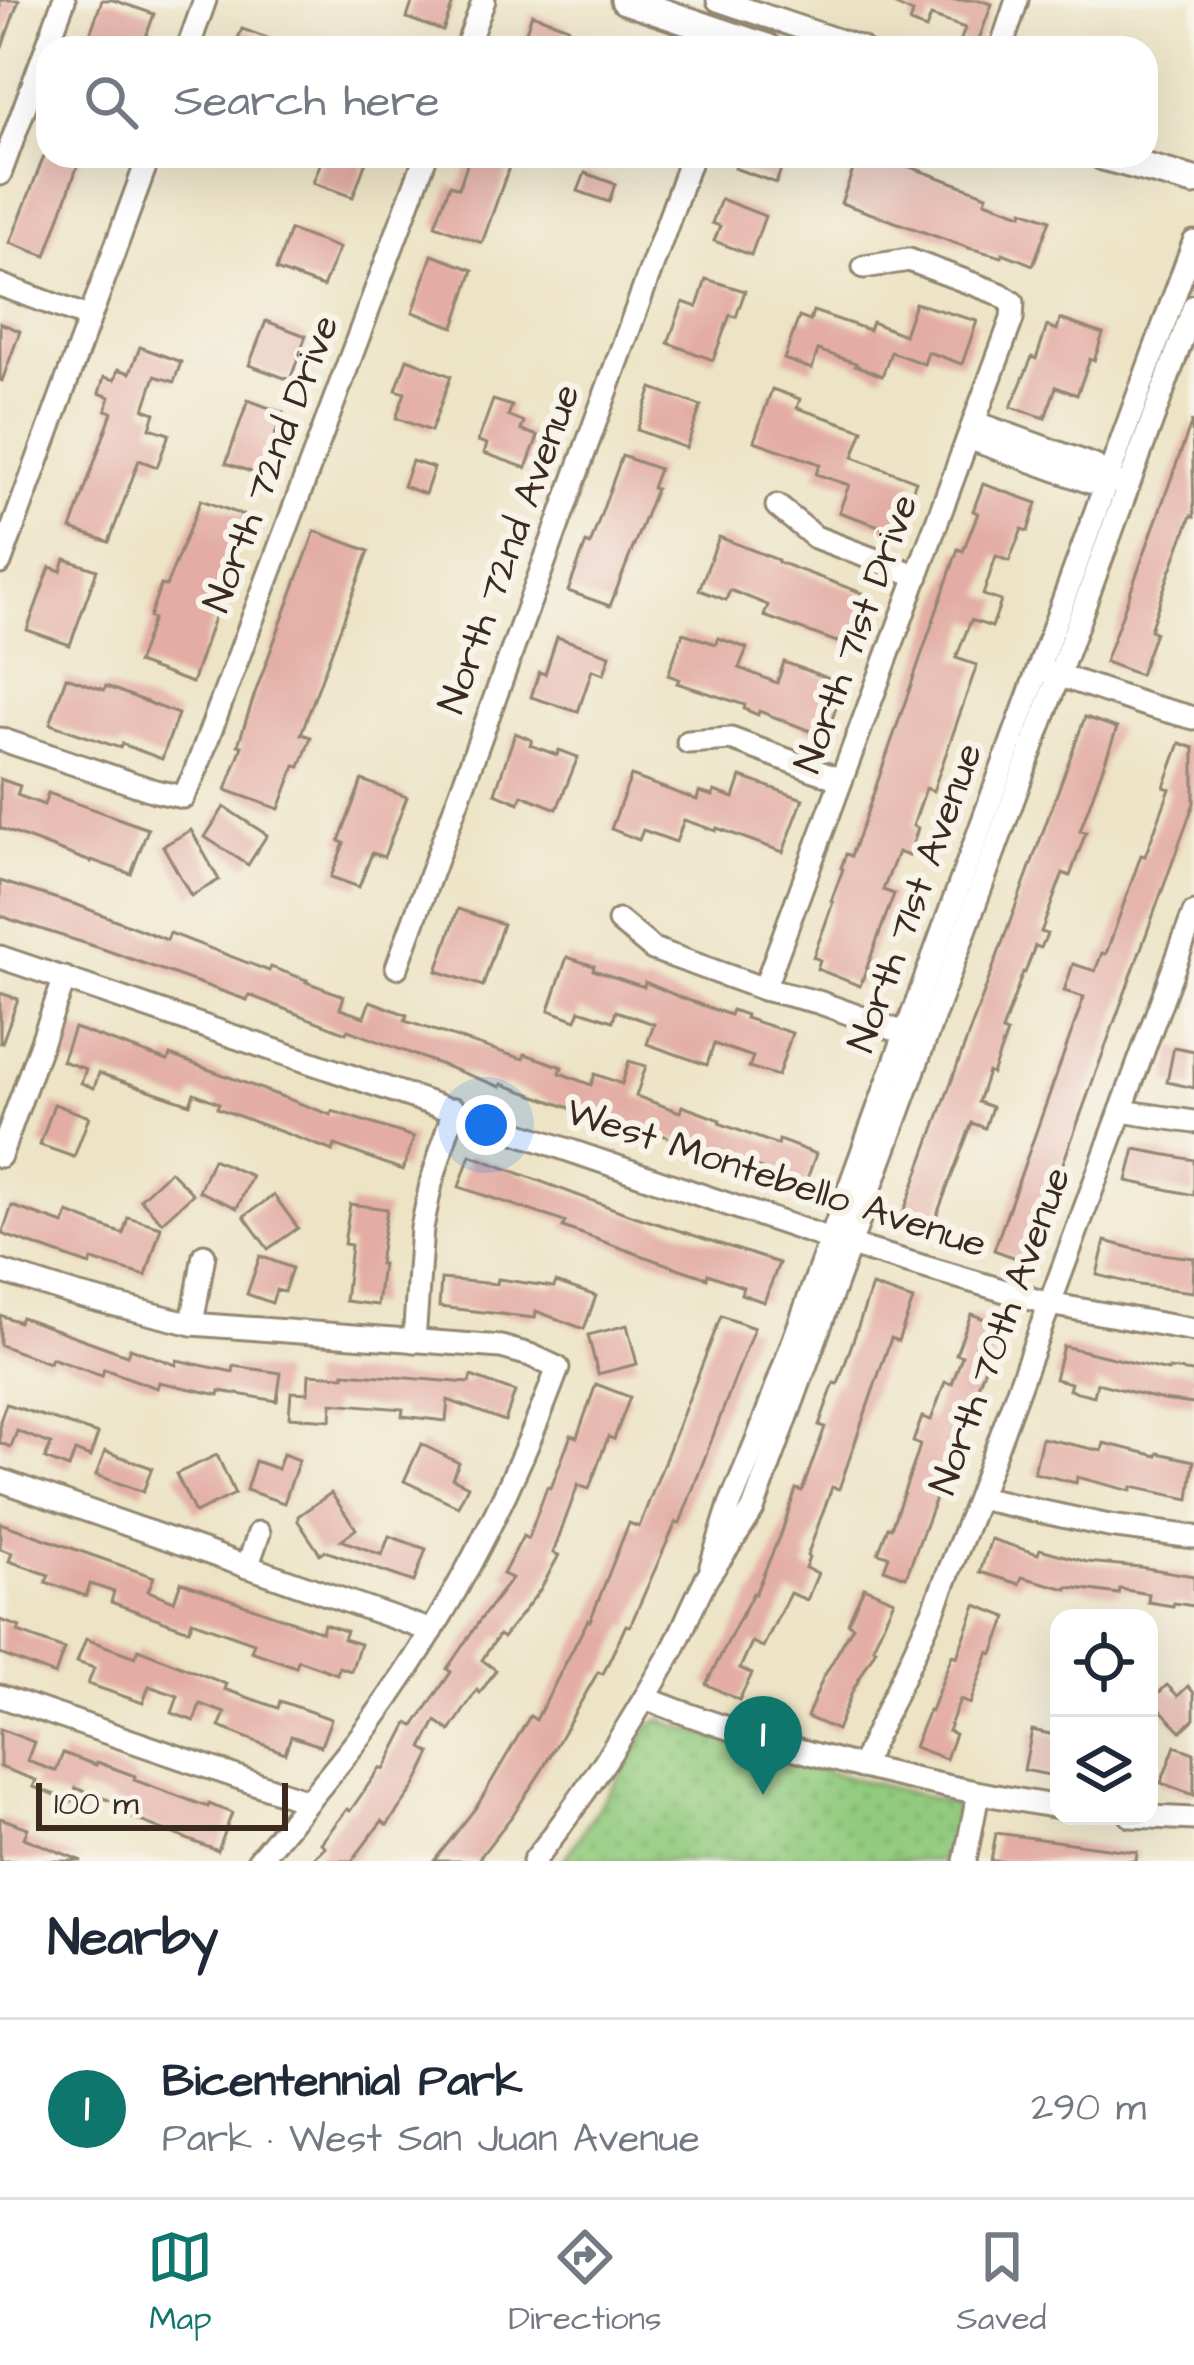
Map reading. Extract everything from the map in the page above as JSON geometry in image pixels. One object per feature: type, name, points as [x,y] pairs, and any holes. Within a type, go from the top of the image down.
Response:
[{"type":"main road","points":[[625,0],[715,36]]},
{"type":"main road","points":[[1147,168],[1194,181]]},
{"type":"street","points":[[51,36],[64,0]]},
{"type":"street","points":[[192,36],[205,0]]},
{"type":"street","points":[[470,36],[484,0]]},
{"type":"street","points":[[718,0],[824,36]]},
{"type":"street","points":[[1004,36],[1017,0]]},
{"type":"street","points":[[1,171],[36,76]]},
{"type":"street","points":[[0,563],[144,168]]},
{"type":"street","name":"North 72nd Drive","points":[[0,739],[183,796],[422,168]]},
{"type":"street","name":"North 72nd Avenue","points":[[397,967],[688,168]]},
{"type":"street","name":"North 71st Avenue","points":[[534,1861],[582,1798],[645,1698],[707,1578],[753,1509],[840,1242],[1117,482],[1186,317],[1194,242]]},
{"type":"street","name":"North 71st Drive","points":[[764,989],[1012,319],[1013,303],[1000,294],[909,260],[864,267]]},
{"type":"street","points":[[0,285],[88,317]]},
{"type":"street","points":[[971,430],[1050,459],[1095,466],[1117,482]]},
{"type":"street","points":[[777,506],[815,537],[918,576]]},
{"type":"street","points":[[1048,672],[1194,718]]},
{"type":"street","points":[[688,742],[731,739],[841,780]]},
{"type":"street","name":"North 70th Avenue","points":[[861,1767],[934,1609],[978,1498],[1193,920]]},
{"type":"street","points":[[619,921],[653,950],[915,1037]]},
{"type":"street","name":"West Montebello Avenue","points":[[0,957],[840,1242],[1049,1304],[1194,1330]]},
{"type":"street","points":[[0,1156],[65,978]]},
{"type":"street","points":[[414,1341],[422,1228],[454,1109]]},
{"type":"street","points":[[1121,1112],[1194,1122]]},
{"type":"street","points":[[192,1324],[204,1255]]},
{"type":"street","points":[[0,1271],[192,1324],[501,1347],[558,1368],[505,1492],[432,1631],[367,1728],[258,1861]]},
{"type":"street","points":[[0,1480],[432,1631]]},
{"type":"street","points":[[978,1498],[1109,1526],[1194,1537]]},
{"type":"street","points":[[247,1567],[259,1533]]},
{"type":"street","points":[[0,1696],[307,1801]]},
{"type":"street","points":[[645,1698],[751,1736],[861,1767],[1050,1806]]},
{"type":"street","points":[[965,1861],[978,1794]]},
{"type":"street","points":[[1158,1817],[1194,1819]]},
{"type":"green space","points":[[660,1720],[815,1769],[950,1802],[958,1812],[950,1861],[563,1861],[648,1727]]},
{"type":"building","points":[[0,0],[19,0],[2,47],[0,47]]},
{"type":"building","points":[[102,0],[154,14],[146,36],[89,36]]},
{"type":"building","points":[[413,0],[454,0],[443,31],[407,18]]},
{"type":"building","points":[[884,0],[992,4],[980,36],[962,36],[965,28],[931,16],[926,29],[910,23],[913,13]]},
{"type":"building","points":[[532,14],[568,27],[565,36],[524,36]]},
{"type":"building","points":[[39,168],[77,168],[46,256],[10,243]]},
{"type":"building","points":[[319,168],[364,168],[353,197],[313,183]]},
{"type":"building","points":[[466,168],[509,168],[482,243],[435,225],[450,185],[459,188]]},
{"type":"building","points":[[734,168],[782,168],[776,183]]},
{"type":"building","points":[[854,168],[913,168],[987,195],[985,201],[1050,220],[1033,265],[841,203]]},
{"type":"building","points":[[585,173],[615,184],[609,202],[578,191]]},
{"type":"building","points":[[721,199],[765,216],[751,255],[714,241],[720,226],[712,223]]},
{"type":"building","points":[[290,230],[339,248],[323,287],[276,270]]},
{"type":"building","points":[[432,255],[473,270],[454,327],[413,312]]},
{"type":"building","points":[[706,279],[745,291],[713,360],[668,343],[683,302],[697,307]]},
{"type":"building","points":[[915,303],[977,321],[962,364],[928,352],[924,364],[891,352],[882,376],[818,350],[812,369],[784,359],[799,317],[810,321],[813,311],[869,330],[872,322],[904,335]]},
{"type":"building","points":[[1060,319],[1103,334],[1077,395],[1056,387],[1045,418],[1011,407],[1047,326],[1057,330]]},
{"type":"building","points":[[266,321],[306,336],[290,380],[249,365]]},
{"type":"building","points":[[0,323],[20,331],[2,381],[0,380]]},
{"type":"building","points":[[140,347],[181,362],[174,382],[155,376],[144,409],[155,413],[150,428],[169,434],[157,467],[139,460],[109,542],[71,529],[112,412],[106,410],[110,397],[99,393],[104,377],[115,380],[118,369],[130,373]]},
{"type":"building","points":[[407,359],[451,376],[431,431],[396,418],[405,393],[396,390]]},
{"type":"building","points":[[652,388],[701,406],[686,448],[637,430]]},
{"type":"building","points":[[772,389],[800,399],[797,408],[863,430],[853,457],[916,481],[896,532],[839,512],[849,485],[816,474],[820,464],[754,441]]},
{"type":"building","points":[[248,400],[283,413],[260,475],[226,463]]},
{"type":"building","points":[[493,400],[512,406],[508,416],[524,422],[521,430],[538,436],[526,468],[484,453],[487,444],[478,441]]},
{"type":"building","points":[[1192,421],[1194,517],[1166,583],[1140,675],[1105,662]]},
{"type":"building","points":[[622,456],[659,469],[652,488],[656,489],[610,606],[568,591]]},
{"type":"building","points":[[412,461],[434,468],[425,494],[403,486]]},
{"type":"building","points":[[983,484],[1037,503],[1028,531],[1022,529],[1009,561],[996,556],[983,595],[1001,601],[992,627],[971,620],[956,658],[977,665],[933,791],[926,788],[909,856],[898,852],[883,890],[894,894],[860,986],[817,969],[820,960],[813,957],[958,549],[963,551],[978,513],[973,511]]},
{"type":"building","points":[[201,500],[248,517],[192,683],[137,663],[161,585],[166,586]]},
{"type":"building","points":[[315,531],[369,551],[301,734],[311,737],[279,809],[226,790],[255,693]]},
{"type":"building","points":[[719,537],[865,594],[863,601],[873,605],[857,649],[764,616],[768,605],[730,590],[726,600],[699,590]]},
{"type":"building","points":[[65,559],[97,570],[70,645],[27,630],[50,567],[61,571]]},
{"type":"building","points":[[683,633],[747,648],[739,668],[777,683],[784,662],[844,684],[826,737],[677,683],[679,679],[668,675]]},
{"type":"building","points":[[557,637],[610,655],[604,674],[592,670],[578,712],[531,697],[539,672],[545,674]]},
{"type":"building","points":[[66,677],[104,690],[106,686],[178,714],[162,759],[50,724]]},
{"type":"building","points":[[1085,717],[1117,728],[1080,831],[1086,832],[1070,876],[1063,873],[1041,932],[1047,934],[1041,948],[1035,946],[1023,972],[1002,1031],[1007,1033],[992,1074],[988,1072],[978,1102],[992,1107],[985,1128],[972,1123],[931,1230],[901,1219]]},
{"type":"building","points":[[515,733],[532,740],[530,745],[578,757],[557,809],[522,795],[519,803],[495,793]]},
{"type":"building","points":[[1180,743],[1194,748],[1194,803],[1027,1262],[994,1250],[1084,997],[1064,991],[1073,964],[1095,971],[1102,953],[1106,954],[1170,789],[1164,787]]},
{"type":"building","points":[[631,776],[697,800],[699,792],[713,796],[714,791],[734,798],[741,777],[803,799],[783,852],[684,820],[676,842],[643,830],[639,840],[611,829]]},
{"type":"building","points":[[0,779],[20,786],[17,795],[44,805],[48,793],[148,829],[131,874],[0,828]]},
{"type":"building","points":[[362,780],[407,797],[384,857],[372,853],[359,887],[331,877]]},
{"type":"building","points":[[224,807],[267,835],[248,865],[205,837]]},
{"type":"building","points":[[191,830],[219,880],[191,896],[163,846]]},
{"type":"building","points":[[0,881],[167,940],[170,933],[269,971],[271,967],[307,980],[344,996],[340,1009],[364,1017],[370,1001],[407,1015],[405,1021],[562,1067],[560,1073],[591,1085],[595,1074],[622,1084],[629,1061],[646,1066],[636,1096],[680,1112],[682,1106],[778,1145],[779,1140],[816,1154],[805,1185],[758,1168],[757,1172],[657,1133],[655,1138],[501,1087],[249,995],[247,1000],[12,920],[0,915]]},
{"type":"building","points":[[458,909],[503,924],[483,986],[437,971]]},
{"type":"building","points":[[567,957],[594,966],[593,970],[644,987],[645,982],[792,1033],[778,1076],[749,1067],[753,1057],[714,1044],[707,1065],[647,1044],[654,1024],[616,1011],[613,1021],[580,1010],[576,1020],[549,1010]]},
{"type":"building","points":[[0,993],[18,999],[2,1043],[0,1043]]},
{"type":"building","points":[[74,1028],[168,1061],[170,1055],[331,1115],[332,1111],[414,1137],[403,1170],[335,1145],[333,1151],[217,1108],[219,1103],[194,1093],[190,1104],[99,1073],[94,1088],[81,1083],[86,1069],[62,1061]]},
{"type":"building","points":[[1174,1047],[1194,1051],[1194,1088],[1167,1082]]},
{"type":"building","points":[[54,1104],[89,1117],[74,1157],[40,1145]]},
{"type":"building","points":[[1135,1149],[1194,1160],[1194,1195],[1127,1181]]},
{"type":"building","points":[[470,1155],[779,1263],[764,1302],[741,1294],[743,1287],[654,1260],[563,1227],[565,1222],[459,1187]]},
{"type":"building","points":[[213,1159],[252,1176],[237,1208],[199,1191]]},
{"type":"building","points":[[170,1171],[193,1194],[162,1222],[140,1199]]},
{"type":"building","points":[[274,1195],[298,1228],[268,1249],[244,1216]]},
{"type":"building","points":[[350,1204],[387,1209],[377,1305],[345,1301],[351,1245],[344,1244]]},
{"type":"building","points":[[12,1206],[64,1224],[68,1213],[123,1234],[128,1217],[161,1227],[146,1276],[92,1260],[90,1265],[2,1234]]},
{"type":"building","points":[[1105,1241],[1194,1258],[1193,1292],[1097,1275]]},
{"type":"building","points":[[260,1256],[292,1268],[284,1292],[276,1290],[272,1303],[247,1294]]},
{"type":"building","points":[[441,1279],[497,1284],[498,1279],[554,1287],[556,1282],[596,1296],[584,1329],[536,1311],[535,1318],[439,1307]]},
{"type":"building","points":[[872,1286],[913,1300],[898,1341],[891,1338],[839,1489],[832,1487],[807,1556],[805,1568],[818,1573],[807,1600],[790,1593],[763,1647],[752,1642],[740,1668],[752,1674],[739,1700],[706,1684],[755,1594],[796,1489],[802,1491],[825,1427],[819,1425]]},
{"type":"building","points":[[971,1314],[1004,1326],[906,1577],[884,1569],[889,1556],[878,1553],[916,1458],[920,1445],[913,1442],[922,1417],[931,1420],[945,1382],[952,1384],[962,1356],[956,1354]]},
{"type":"building","points":[[0,1315],[19,1322],[21,1317],[127,1355],[130,1348],[176,1365],[177,1360],[233,1372],[234,1366],[281,1373],[277,1401],[159,1382],[157,1388],[104,1369],[102,1376],[51,1358],[49,1363],[0,1345]]},
{"type":"building","points":[[721,1316],[754,1328],[680,1523],[676,1522],[630,1626],[626,1625],[603,1674],[598,1672],[542,1770],[477,1861],[434,1861],[477,1806],[530,1716],[536,1720],[590,1621],[629,1523],[639,1527]]},
{"type":"building","points":[[627,1325],[637,1364],[598,1374],[588,1335]]},
{"type":"building","points":[[1063,1346],[1168,1371],[1194,1372],[1194,1404],[1097,1383],[1094,1396],[1069,1390],[1071,1383],[1055,1379]]},
{"type":"building","points":[[309,1374],[469,1383],[471,1376],[515,1392],[505,1421],[448,1400],[446,1421],[402,1416],[403,1409],[332,1403],[331,1420],[289,1417],[291,1392],[308,1393]]},
{"type":"building","points":[[596,1384],[630,1397],[614,1439],[608,1437],[589,1489],[578,1485],[553,1553],[559,1555],[540,1590],[482,1660],[496,1670],[450,1731],[436,1721],[422,1748],[431,1753],[415,1786],[387,1825],[382,1821],[352,1861],[310,1861],[380,1768],[384,1770],[408,1723],[414,1726],[451,1672],[447,1669],[512,1578],[503,1574],[523,1536],[528,1539],[571,1435],[577,1437]]},
{"type":"building","points":[[6,1404],[98,1434],[90,1457],[75,1451],[69,1468],[45,1459],[51,1444],[17,1431],[11,1447],[0,1443]]},
{"type":"building","points":[[1042,1438],[1102,1451],[1104,1443],[1194,1461],[1189,1499],[1034,1473]]},
{"type":"building","points":[[421,1444],[459,1463],[452,1478],[468,1486],[458,1506],[404,1481]]},
{"type":"building","points":[[105,1451],[152,1468],[143,1492],[96,1475]]},
{"type":"building","points":[[283,1454],[299,1460],[284,1503],[246,1490],[255,1461],[278,1469]]},
{"type":"building","points":[[217,1455],[235,1494],[195,1513],[176,1474]]},
{"type":"building","points":[[331,1493],[356,1529],[341,1540],[382,1555],[389,1536],[426,1549],[414,1582],[325,1551],[320,1554],[298,1516]]},
{"type":"building","points":[[0,1523],[154,1577],[148,1591],[174,1601],[181,1582],[322,1632],[324,1624],[346,1631],[343,1639],[360,1644],[351,1671],[339,1667],[337,1674],[298,1660],[296,1667],[251,1651],[254,1643],[192,1621],[189,1630],[111,1602],[114,1592],[90,1584],[86,1596],[46,1582],[49,1575],[9,1561],[12,1553],[0,1549]]},
{"type":"building","points":[[991,1539],[1038,1554],[1040,1549],[1087,1562],[1194,1576],[1194,1606],[1148,1602],[1149,1594],[1120,1589],[1119,1594],[1067,1589],[1022,1577],[1019,1584],[980,1572]]},
{"type":"building","points":[[864,1587],[894,1600],[837,1730],[807,1717],[853,1626],[848,1623]]},
{"type":"building","points":[[976,1605],[1007,1617],[970,1704],[960,1700],[948,1731],[955,1734],[946,1759],[914,1747]]},
{"type":"building","points":[[0,1620],[64,1649],[55,1675],[0,1654]]},
{"type":"building","points":[[86,1639],[135,1657],[138,1649],[226,1684],[224,1689],[278,1708],[280,1701],[331,1719],[321,1746],[291,1736],[285,1753],[219,1727],[225,1713],[200,1704],[194,1721],[172,1713],[178,1696],[149,1686],[143,1703],[88,1684],[94,1668],[77,1662]]},
{"type":"building","points":[[1167,1685],[1178,1696],[1188,1686],[1194,1693],[1194,1719],[1181,1731],[1158,1707],[1158,1693]]},
{"type":"building","points":[[0,1729],[34,1742],[27,1761],[56,1771],[63,1753],[232,1813],[218,1851],[127,1816],[130,1808],[76,1788],[72,1801],[33,1787],[36,1780],[0,1767]]},
{"type":"building","points":[[1032,1730],[1050,1734],[1050,1775],[1024,1770]]},
{"type":"building","points":[[1175,1746],[1194,1753],[1194,1795],[1161,1783]]},
{"type":"building","points":[[0,1818],[28,1828],[24,1838],[82,1861],[0,1861]]},
{"type":"building","points":[[996,1833],[1137,1852],[1136,1861],[991,1861]]},
{"type":"place","name":"Bicentennial Park","points":[[763,1795]]}]
